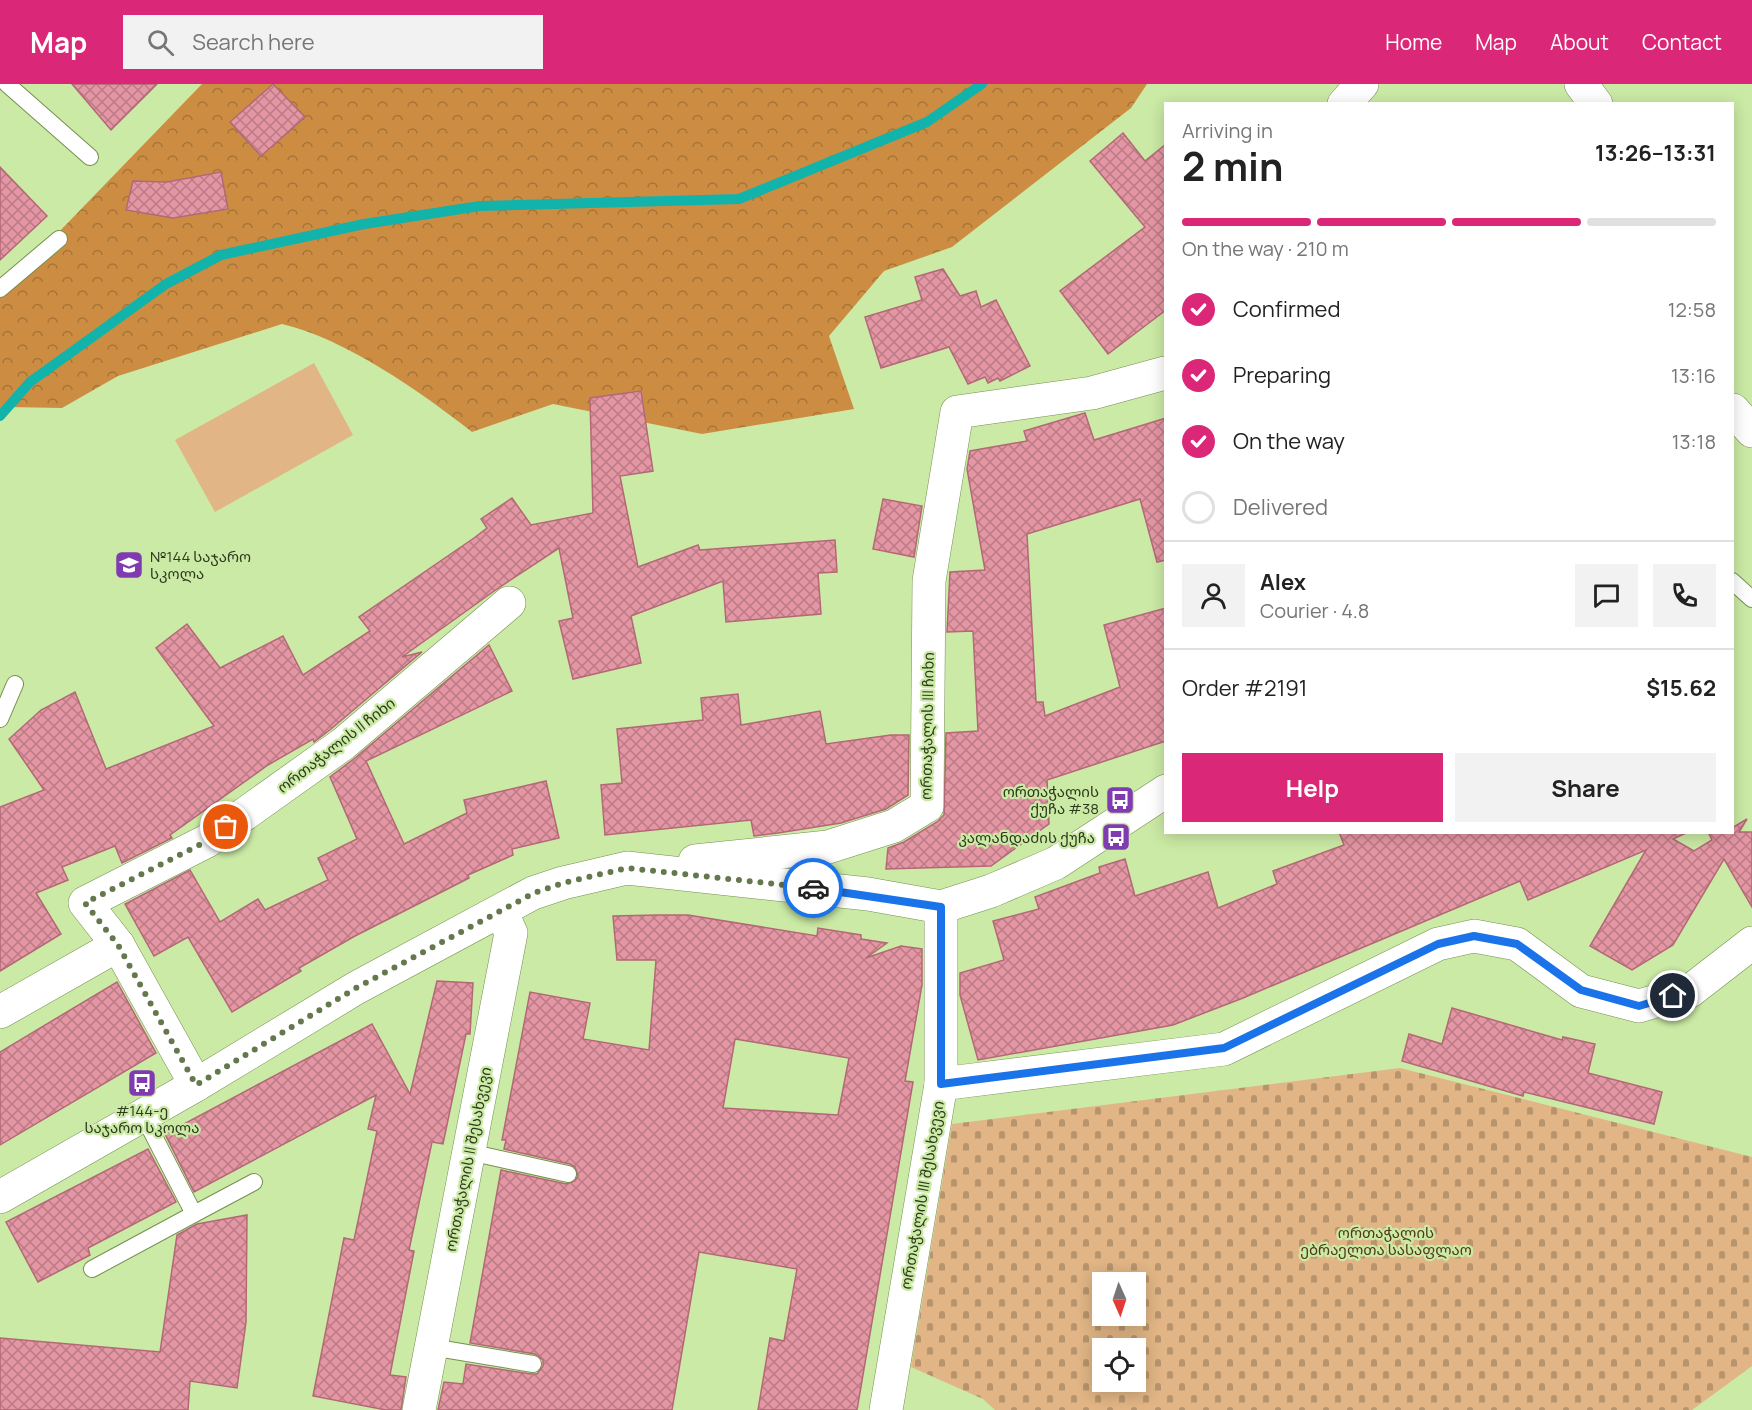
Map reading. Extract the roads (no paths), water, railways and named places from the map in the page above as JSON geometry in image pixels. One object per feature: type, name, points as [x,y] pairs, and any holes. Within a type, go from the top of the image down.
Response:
[{"type":"street","points":[[1346,102],[1362,84]]},
{"type":"street","points":[[1581,84],[1594,102]]},
{"type":"street","points":[[1600,84],[1608,102]]},
{"type":"street","name":"ორთაჭალის III ჩიხი","points":[[627,868],[828,847],[894,826],[927,806],[929,581],[957,412],[1092,393],[1164,374]]},
{"type":"street","name":"ორთაჭალის II ჩიხი","points":[[196,1085],[118,945],[85,903],[207,841],[343,744],[509,603]]},
{"type":"street","points":[[0,1197],[196,1085],[356,988],[534,893],[563,883],[627,868],[868,894],[941,907],[991,891],[1056,862],[1164,792]]},
{"type":"street","name":"ორთაჭალის III შესახვევი","points":[[886,1410],[941,1084],[941,907]]},
{"type":"street","name":"ორთაჭალის II შესახვევი","points":[[419,1410],[511,933],[501,911]]},
{"type":"street","points":[[941,1084],[1224,1048],[1438,944],[1474,936],[1517,944],[1581,990],[1639,1006],[1690,991],[1752,943]]},
{"type":"street","points":[[0,1012],[118,945]]},
{"type":"lane","points":[[7,84],[90,157]]},
{"type":"lane","points":[[0,289],[59,239]]},
{"type":"lane","points":[[1734,583],[1752,599]]},
{"type":"lane","points":[[0,719],[15,684]]},
{"type":"lane","points":[[143,1115],[194,1214]]},
{"type":"lane","points":[[469,1152],[568,1174]]},
{"type":"lane","points":[[92,1269],[254,1182]]},
{"type":"lane","points":[[431,1347],[533,1364]]},
{"type":"waterway","points":[[0,416],[30,382],[166,284],[221,255],[364,224],[480,206],[739,199],[927,122],[982,84]]},
{"type":"place","name":"№144 საჯარო სკოლა","points":[[129,565]]},
{"type":"place","name":"ორთაჭალის ქუჩა #38","points":[[1120,800]]},
{"type":"place","name":"კალანდაძის ქუჩა","points":[[1116,837]]},
{"type":"place","name":"#144-ე საჯარო სკოლა","points":[[142,1083]]},
{"type":"park label","name":"ორთაჭალის ებრაელთა სასაფლაო","points":[[1386,1240]]}]
